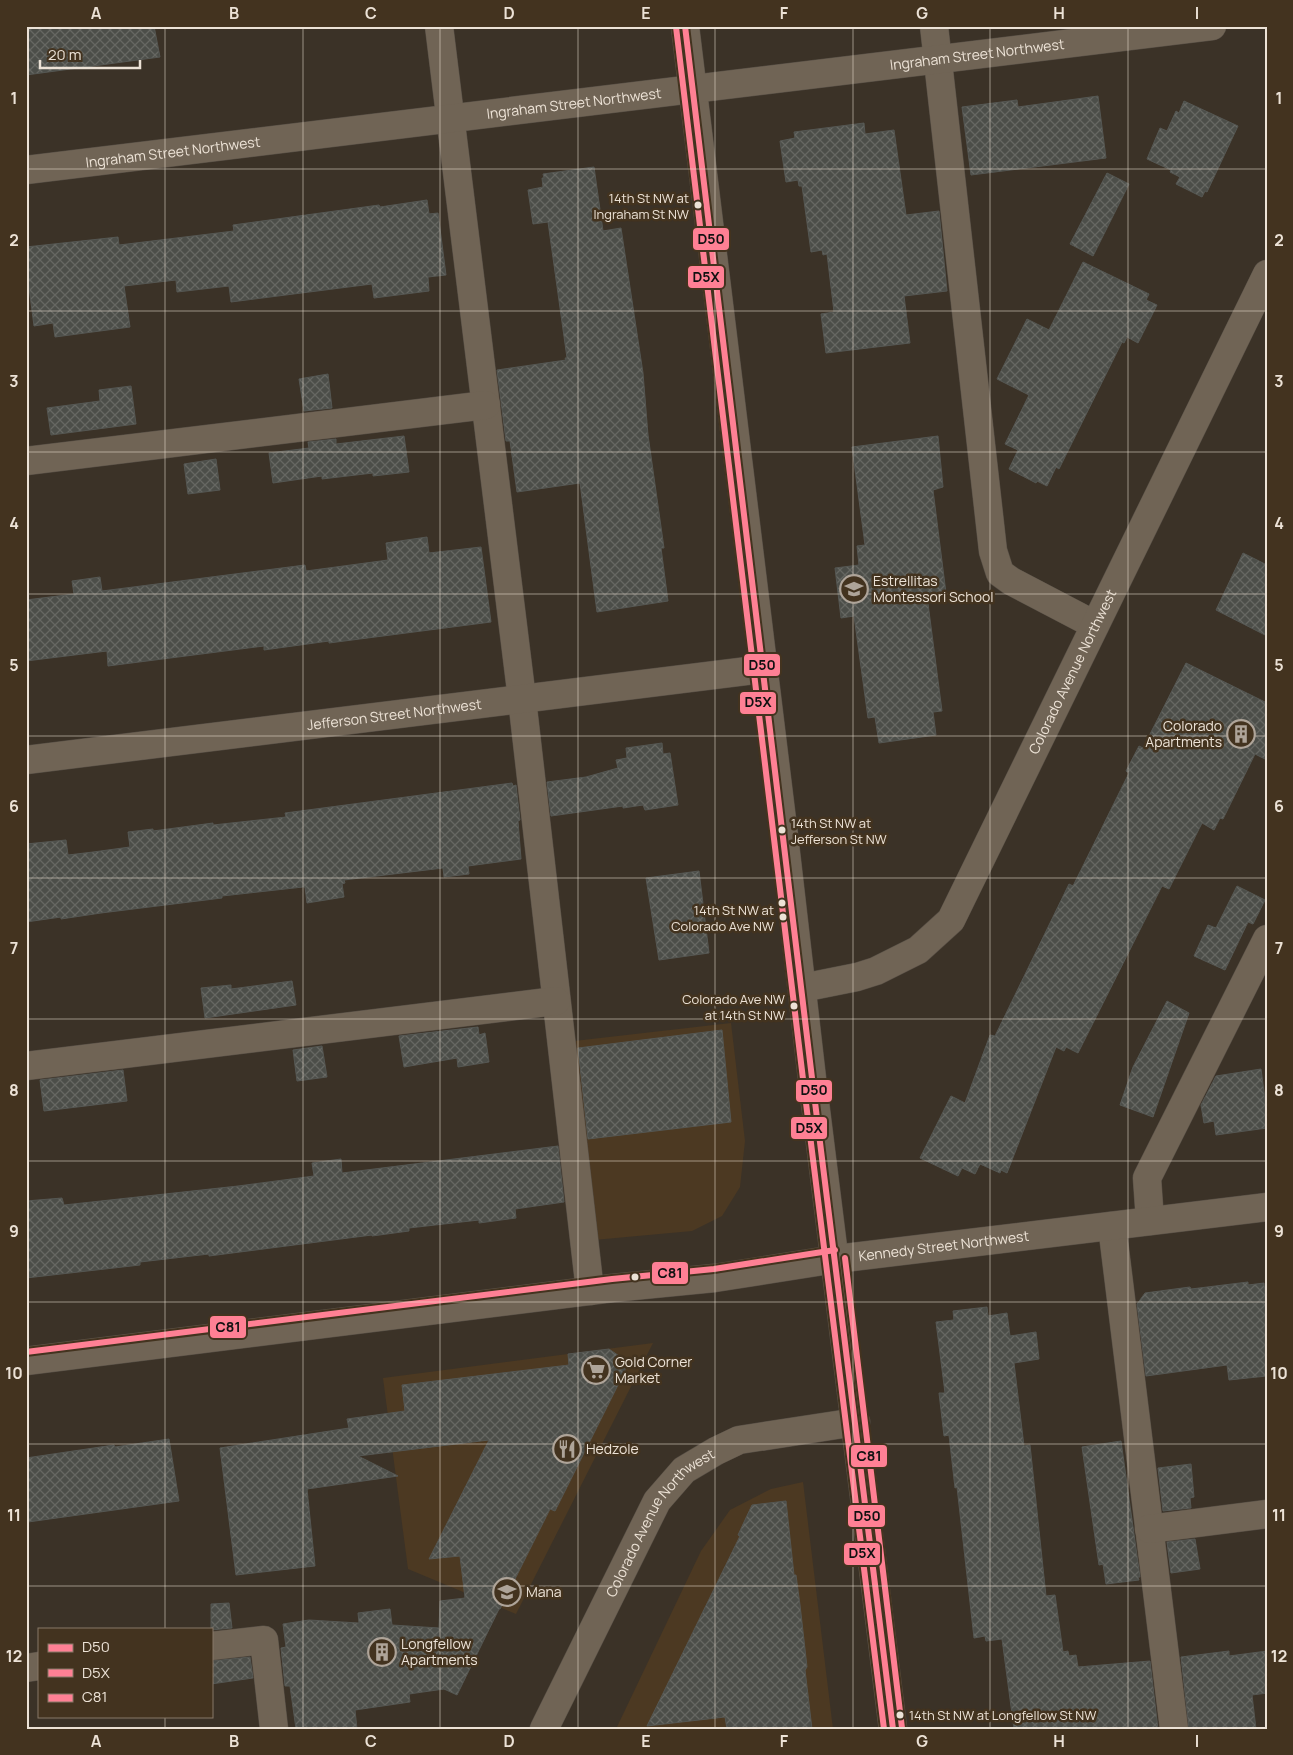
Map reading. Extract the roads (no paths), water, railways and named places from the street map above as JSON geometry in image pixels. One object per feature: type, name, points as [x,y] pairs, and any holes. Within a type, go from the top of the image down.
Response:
[{"type":"street","points":[[440,26],[522,699],[590,1291]]},
{"type":"street","points":[[685,26],[893,1729]]},
{"type":"street","points":[[934,26],[993,551],[997,566],[1000,573],[1010,581],[1095,625]]},
{"type":"street","name":"Ingraham Street Northwest","points":[[26,170],[1212,26]]},
{"type":"street","name":"Colorado Avenue Northwest","points":[[802,988],[857,977],[876,970],[918,950],[951,920],[1267,274]]},
{"type":"street","points":[[26,461],[486,405]]},
{"type":"street","name":"Jefferson Street Northwest","points":[[26,760],[764,670]]},
{"type":"street","points":[[1150,1221],[1147,1178],[1267,939]]},
{"type":"street","points":[[26,1066],[556,1002]]},
{"type":"street","name":"Kennedy Street Northwest","points":[[26,1361],[590,1291],[715,1278],[836,1259],[1267,1207]]},
{"type":"street","points":[[1112,1226],[1174,1729]]},
{"type":"street","name":"Colorado Avenue Northwest","points":[[544,1729],[657,1500],[684,1470],[739,1440],[856,1422]]},
{"type":"street","points":[[1149,1529],[1267,1514]]},
{"type":"street","points":[[212,1646],[264,1640],[274,1729]]},
{"type":"place","name":"14th St NW at Ingraham St NW","points":[[698,205]]},
{"type":"place","name":"Estrellitas Montessori School","points":[[854,589]]},
{"type":"place","name":"Colorado Apartments","points":[[1241,734]]},
{"type":"place","name":"14th St NW at Jefferson St NW","points":[[782,830]]},
{"type":"place","name":"14th St NW at Colorado Ave NW","points":[[783,917]]},
{"type":"place","name":"Colorado Ave NW at 14th St NW","points":[[794,1006]]},
{"type":"place","name":"Gold Corner Market","points":[[596,1370]]},
{"type":"place","name":"Hedzole","points":[[567,1449]]},
{"type":"place","name":"Mana","points":[[507,1592]]},
{"type":"place","name":"Longfellow Apartments","points":[[382,1652]]},
{"type":"place","name":"14th St NW at Longfellow St NW","points":[[900,1715]]}]
